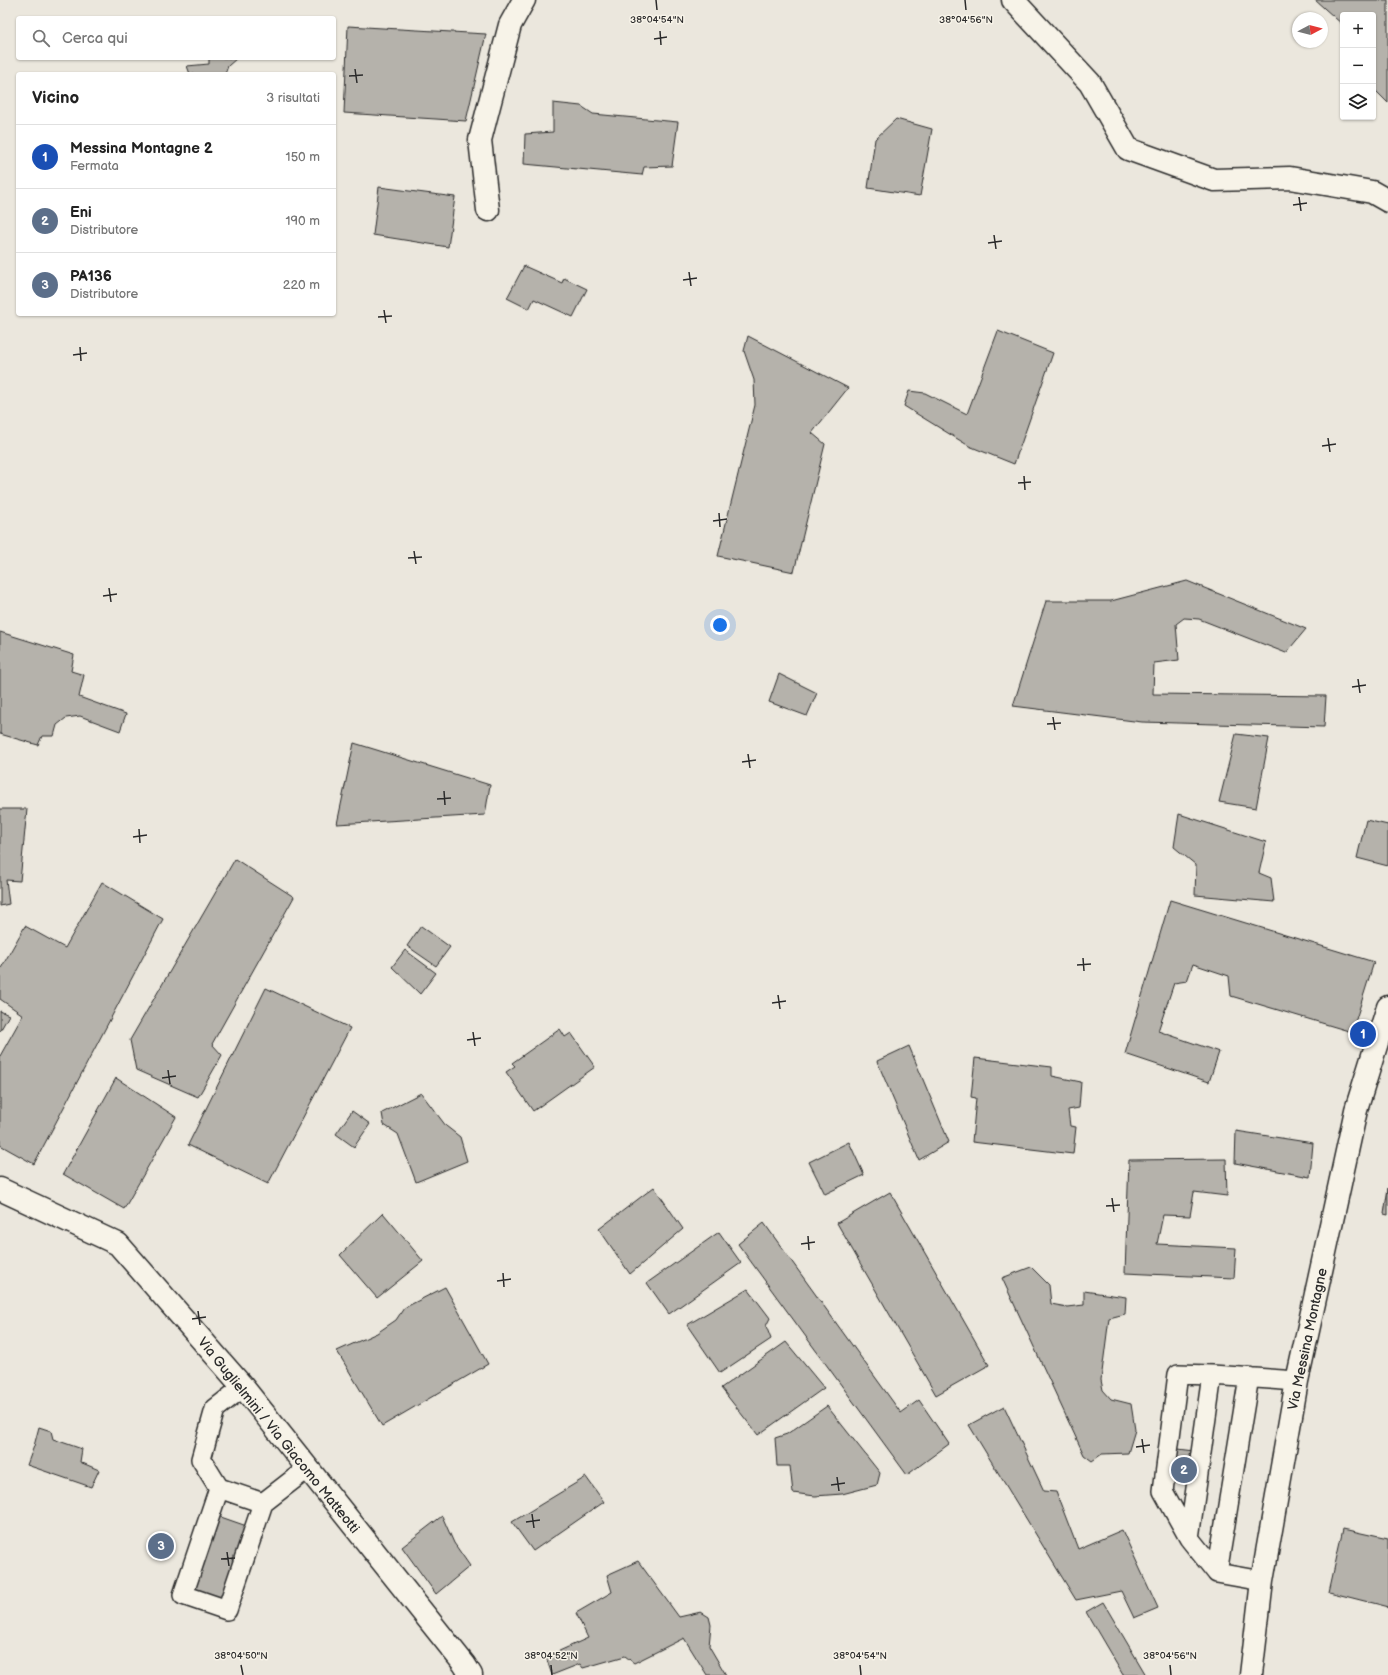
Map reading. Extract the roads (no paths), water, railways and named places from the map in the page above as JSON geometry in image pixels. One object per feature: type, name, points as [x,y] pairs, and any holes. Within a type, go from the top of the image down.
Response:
[{"type":"street","points":[[488,210],[480,140],[510,25],[524,0]]},
{"type":"street","points":[[1013,0],[1090,83],[1128,149],[1214,180],[1290,178],[1372,192],[1388,201]]},
{"type":"street","name":"Via Messina Montagne","points":[[1251,1675],[1262,1581],[1297,1381],[1356,1110],[1388,1007]]},
{"type":"street","name":"Via Guglielmini / Via Giacomo Matteotti","points":[[0,1189],[118,1244],[243,1387],[464,1664],[471,1675]]},
{"type":"lane","points":[[1262,1581],[1217,1572],[1189,1538],[1163,1491],[1178,1374],[1297,1381]]},
{"type":"lane","points":[[1189,1538],[1212,1375]]},
{"type":"lane","points":[[1217,1572],[1249,1377]]},
{"type":"lane","points":[[243,1387],[215,1409],[201,1459],[219,1488],[264,1502]]},
{"type":"lane","points":[[219,1488],[183,1595],[227,1610],[264,1502],[308,1468]]},
{"type":"place","name":"Messina Montagne 2","points":[[1363,1034]]},
{"type":"place","name":"Eni","points":[[1184,1470]]},
{"type":"place","name":"PA136","points":[[161,1546]]}]
